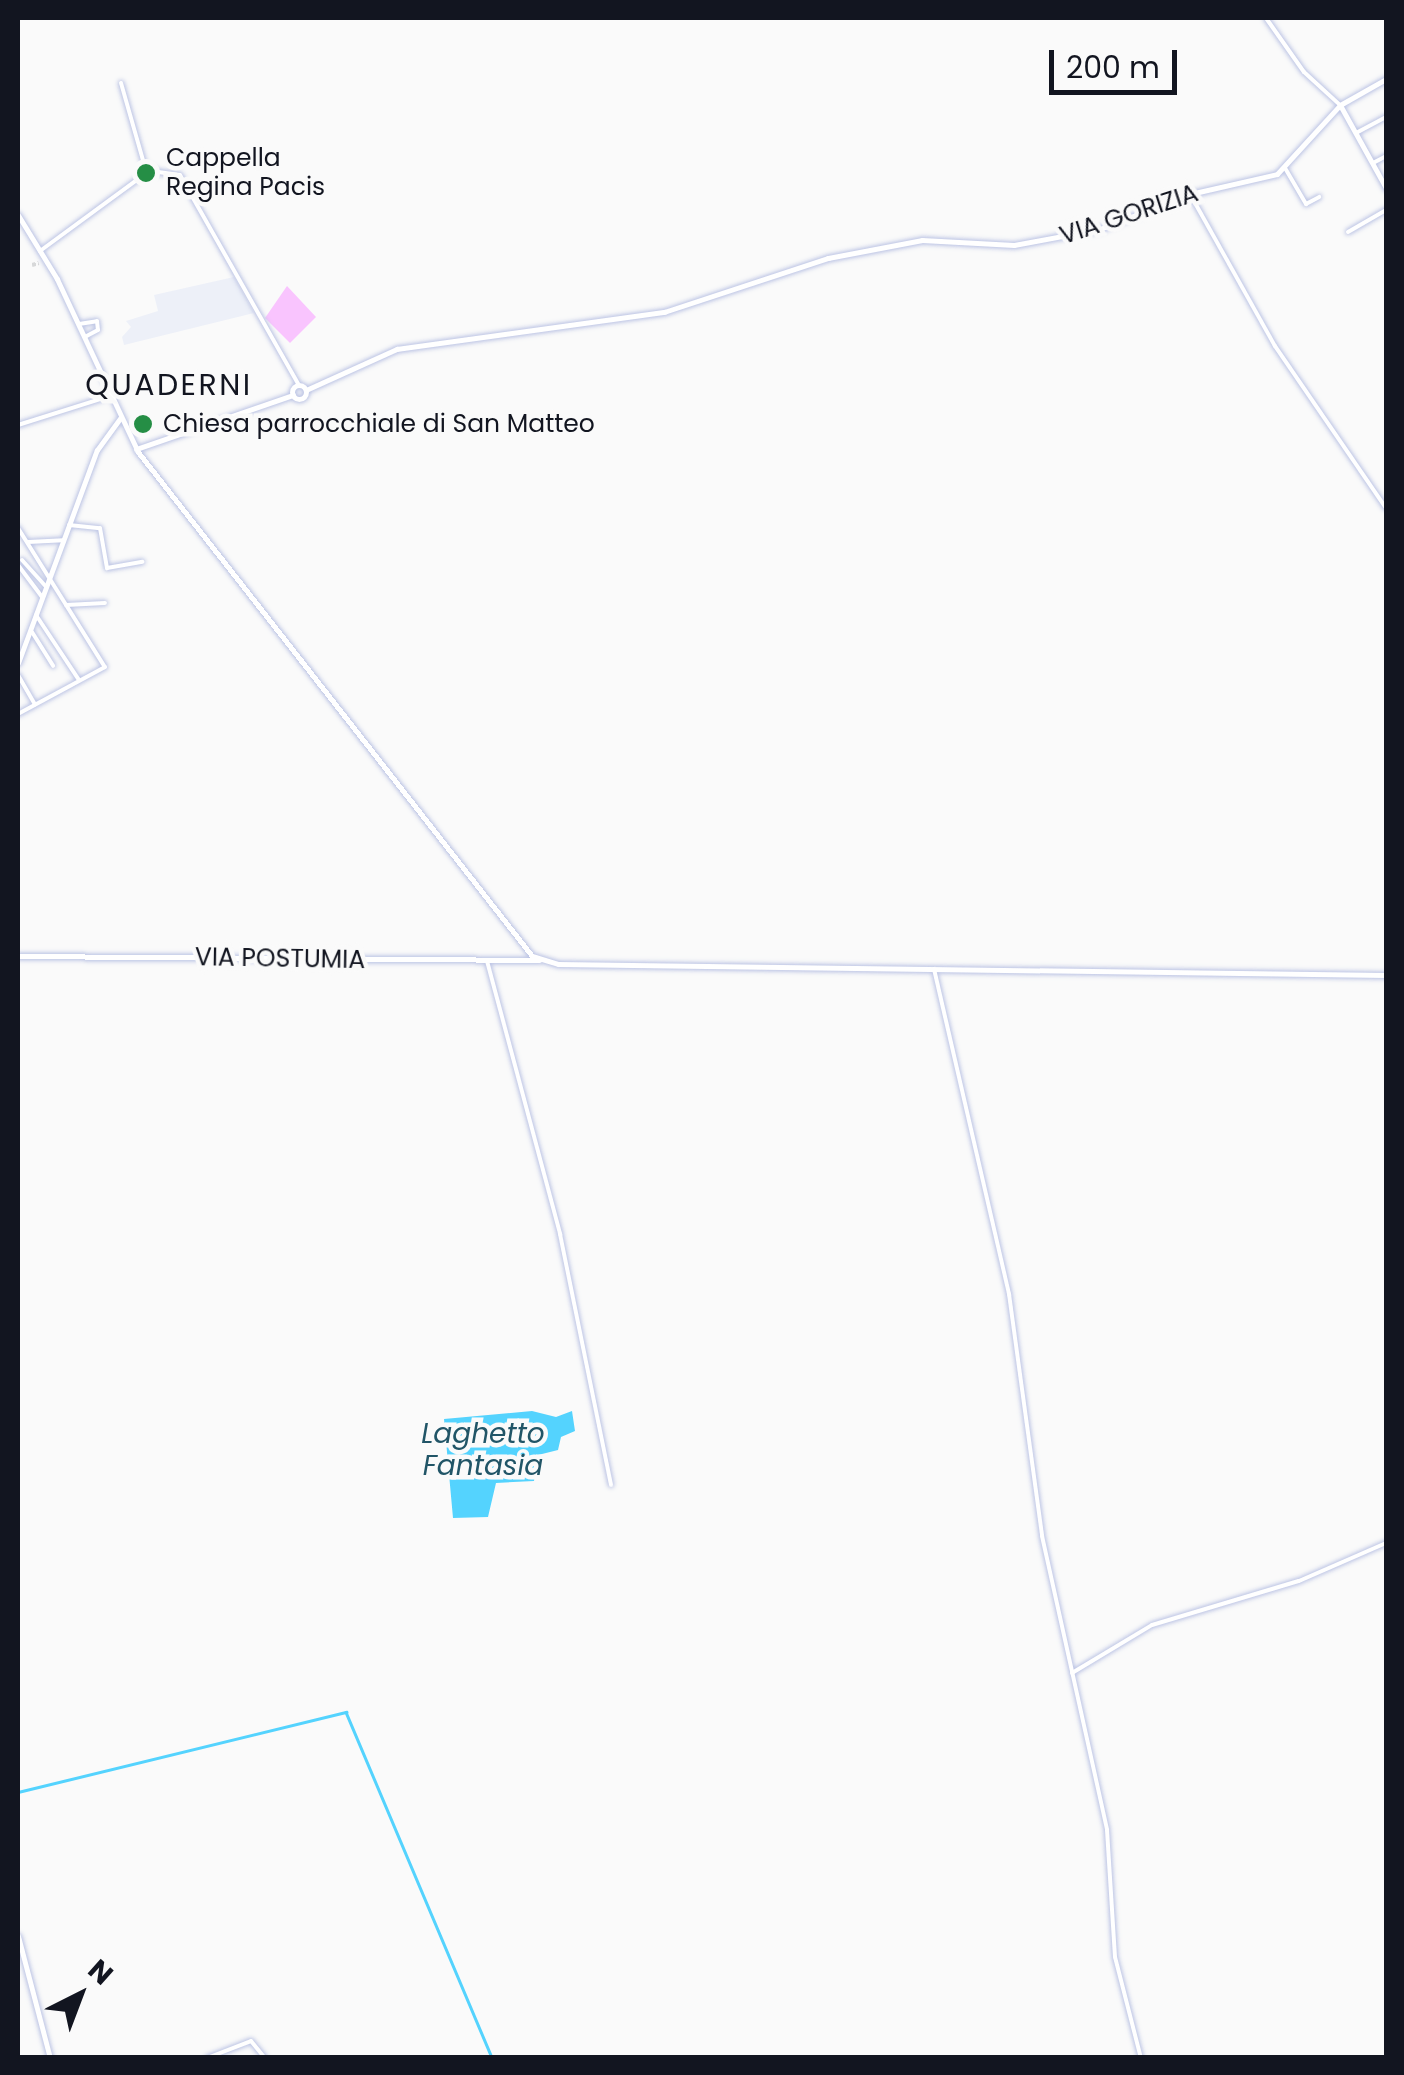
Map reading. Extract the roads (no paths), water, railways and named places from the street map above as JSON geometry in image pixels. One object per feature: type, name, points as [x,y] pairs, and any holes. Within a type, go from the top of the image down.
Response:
[{"type":"main road","points":[[1285,168],[1340,105],[1386,79]]},
{"type":"main road","points":[[1340,105],[1386,188]]},
{"type":"main road","name":"VIA GORIZIA","points":[[136,449],[293,395],[301,398],[306,390],[397,349],[664,312],[828,258],[922,240],[1014,245],[1056,239],[1190,194],[1285,168]]},
{"type":"main road","points":[[18,215],[79,324],[136,449],[512,937],[542,960]]},
{"type":"main road","points":[[293,395],[299,384],[306,390]]},
{"type":"main road","points":[[18,663],[20,648],[36,615],[96,450],[120,418]]},
{"type":"main road","name":"VIA POSTUMIA","points":[[18,956],[542,960],[1386,975]]},
{"type":"main road","points":[[18,1936],[47,2057]]},
{"type":"street","points":[[1266,18],[1295,61],[1340,105]]},
{"type":"street","points":[[121,83],[144,174]]},
{"type":"street","points":[[1356,132],[1386,117]]},
{"type":"street","points":[[1373,163],[1386,156]]},
{"type":"street","points":[[1285,168],[1306,204],[1319,197]]},
{"type":"street","points":[[40,251],[144,174],[174,173],[188,185],[299,384]]},
{"type":"street","points":[[1190,194],[1275,346],[1386,508]]},
{"type":"street","points":[[1348,232],[1386,210]]},
{"type":"street","points":[[79,324],[97,321],[98,330],[85,336]]},
{"type":"street","points":[[18,425],[110,396]]},
{"type":"street","points":[[69,525],[100,528],[106,568],[142,562]]},
{"type":"street","points":[[18,528],[105,667],[18,714]]},
{"type":"street","points":[[26,542],[63,540]]},
{"type":"street","points":[[20,562],[46,587]]},
{"type":"street","points":[[20,562],[42,597]]},
{"type":"street","points":[[66,605],[105,603]]},
{"type":"street","points":[[36,615],[79,680]]},
{"type":"street","points":[[30,630],[54,666]]},
{"type":"street","points":[[18,675],[36,704]]},
{"type":"street","points":[[487,961],[560,1234],[611,1485]]},
{"type":"street","points":[[934,969],[1009,1294],[1030,1456],[1107,1830],[1115,1957],[1141,2058]]},
{"type":"street","points":[[1072,1673],[1152,1624],[1340,1564],[1386,1543]]},
{"type":"street","points":[[211,2057],[252,2041],[264,2058]]},
{"type":"water","name":"Laghetto Fantasia","points":[[532,1411],[556,1417],[572,1411],[575,1431],[561,1437],[558,1450],[538,1455],[534,1481],[496,1483],[488,1517],[453,1518],[444,1419]]},
{"type":"waterway","points":[[18,1792],[346,1712],[492,2058]]},
{"type":"tunnel","points":[[32,265],[39,263]]},
{"type":"place","name":"Cappella Regina Pacis","points":[[146,173]]},
{"type":"place","name":"Chiesa parrocchiale di San Matteo","points":[[143,424]]},
{"type":"district","name":"QUADERNI","points":[[169,385]]}]
